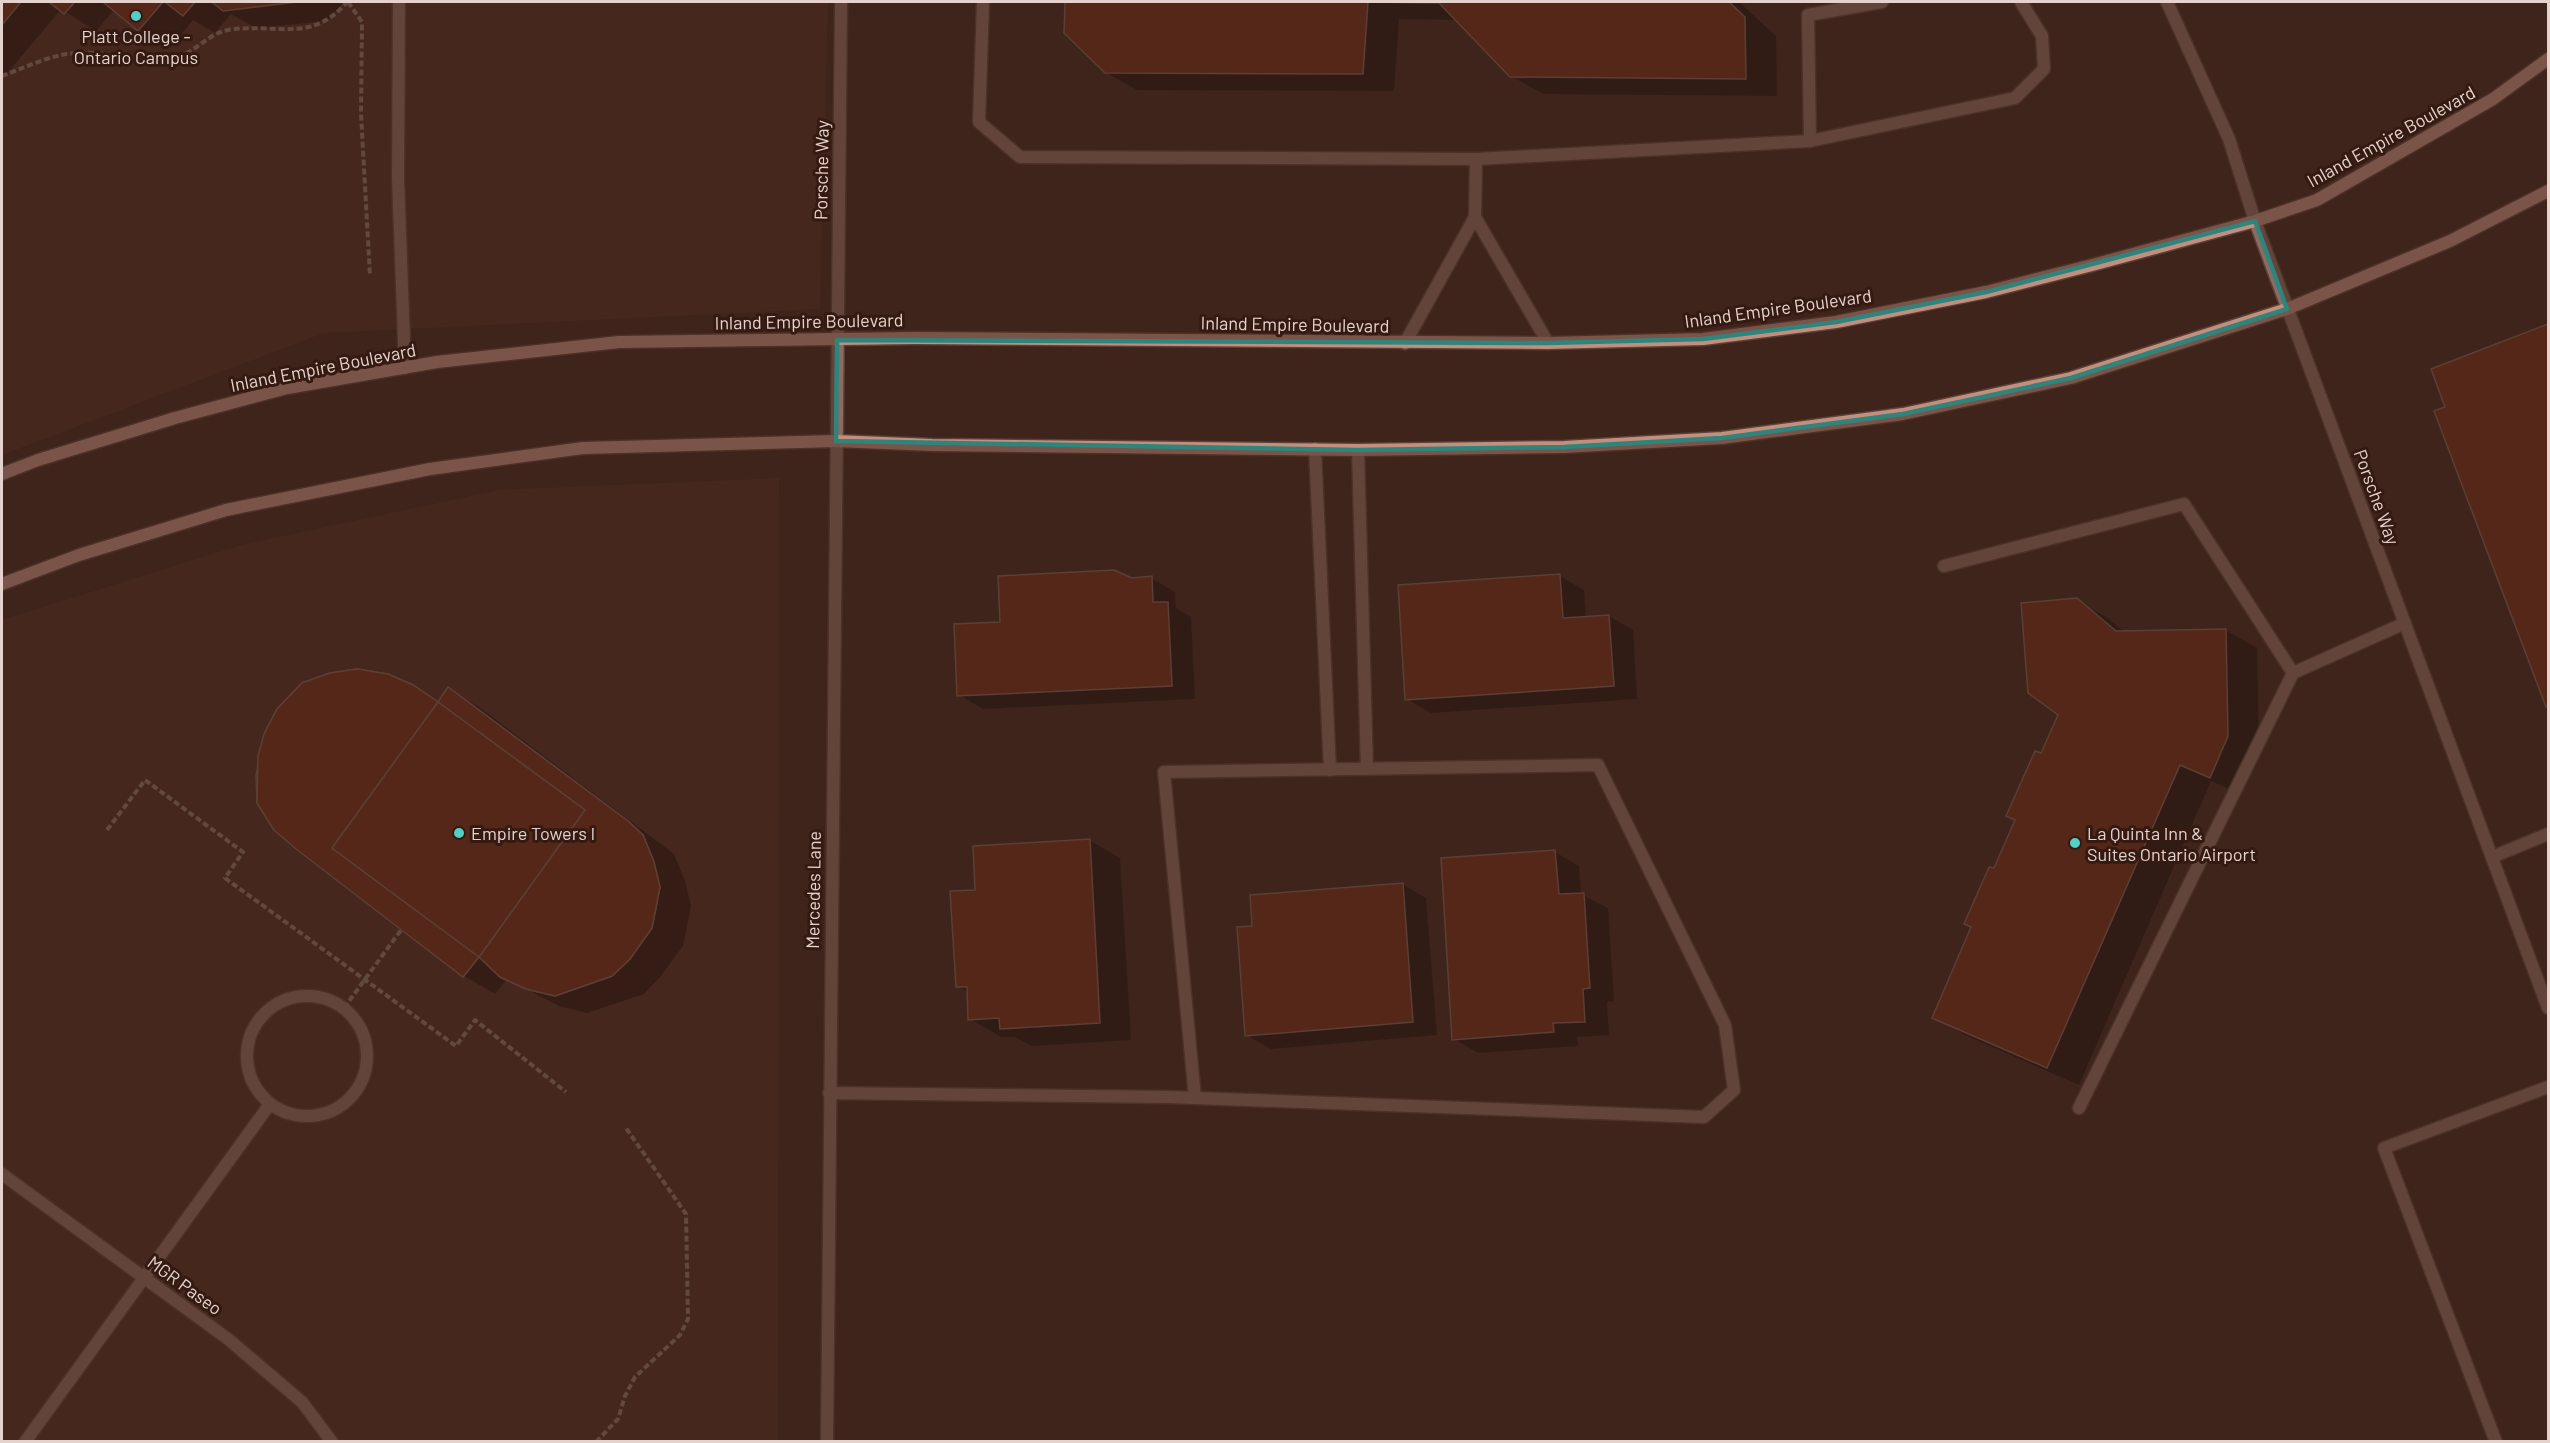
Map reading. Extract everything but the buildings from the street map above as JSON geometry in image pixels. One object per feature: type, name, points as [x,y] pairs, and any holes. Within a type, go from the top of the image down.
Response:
[{"type":"main road","name":"Inland Empire Boulevard","points":[[2,474],[38,459],[175,418],[287,388],[437,362],[619,342],[837,340],[1548,343],[1703,339],[1836,322],[1986,292],[2255,221],[2326,195],[2493,99],[2548,59]]},
{"type":"main road","points":[[2,584],[79,555],[226,510],[430,469],[583,448],[836,441],[932,445],[1358,450],[1564,447],[1710,438],[1903,414],[2071,378],[2287,309],[2450,242],[2548,191]]},
{"type":"street","points":[[399,2],[398,178],[405,368]]},
{"type":"street","name":"Porsche Way","points":[[837,340],[841,2]]},
{"type":"street","points":[[983,2],[979,122],[1020,157],[1476,159],[1810,141],[2015,98],[2044,69],[2042,36],[2021,2]]},
{"type":"street","points":[[1810,141],[1808,15],[1882,2]]},
{"type":"street","name":"Porsche Way","points":[[2167,2],[2229,139],[2255,221],[2287,309],[2548,1008]]},
{"type":"street","points":[[1405,343],[1475,217],[1476,159]]},
{"type":"street","points":[[1475,217],[1548,343]]},
{"type":"street","name":"Mercedes Lane","points":[[827,1442],[837,340]]},
{"type":"street","points":[[1316,449],[1330,770]]},
{"type":"street","points":[[1358,450],[1367,769]]},
{"type":"street","points":[[1944,566],[2184,504],[2294,673]]},
{"type":"street","points":[[2079,1108],[2294,673],[2405,623]]},
{"type":"street","points":[[829,1093],[1195,1098],[1704,1117],[1734,1090],[1725,1025],[1598,765],[1164,772],[1195,1098]]},
{"type":"street","points":[[2492,857],[2548,834]]},
{"type":"street","points":[[309,996],[327,1000],[344,1008],[358,1024],[366,1043],[367,1064],[360,1084],[347,1101],[330,1112],[310,1117],[289,1114],[270,1104],[258,1091],[249,1074],[247,1055],[250,1036],[259,1019],[273,1006],[291,998],[309,996]]},
{"type":"street","points":[[2496,1442],[2384,1148],[2548,1087]]},
{"type":"street","points":[[25,1442],[270,1104]]},
{"type":"street","name":"MGR Paseo","points":[[2,1174],[228,1339],[294,1395],[332,1442]]},
{"type":"path","points":[[2,76],[73,53],[111,52],[141,59],[181,56],[227,30],[310,29],[336,14],[348,2],[362,22],[362,125],[371,282]]},
{"type":"path","points":[[107,830],[145,780],[243,852],[225,878],[456,1046],[475,1020],[566,1092]]},
{"type":"path","points":[[344,1008],[401,930]]},
{"type":"path","points":[[596,1442],[618,1419],[625,1396],[635,1377],[680,1335],[688,1318],[686,1214],[626,1128]]},
{"type":"highlighted area","points":[[2255,221],[2287,309],[2071,378],[1903,414],[1722,438],[1564,447],[1358,450],[836,441],[837,340],[1548,343],[1703,339],[1836,322],[1986,292]]},
{"type":"shaded area","points":[[2,2],[828,2],[820,309],[324,333],[2,455]]},
{"type":"shaded area","points":[[779,478],[778,1441],[2,1442],[2,620],[241,545],[499,490]]},
{"type":"place","name":"Platt College - Ontario Campus","points":[[136,16]]},
{"type":"place","name":"Empire Towers I","points":[[459,833]]},
{"type":"place","name":"La Quinta Inn & Suites Ontario Airport","points":[[2075,843]]}]
